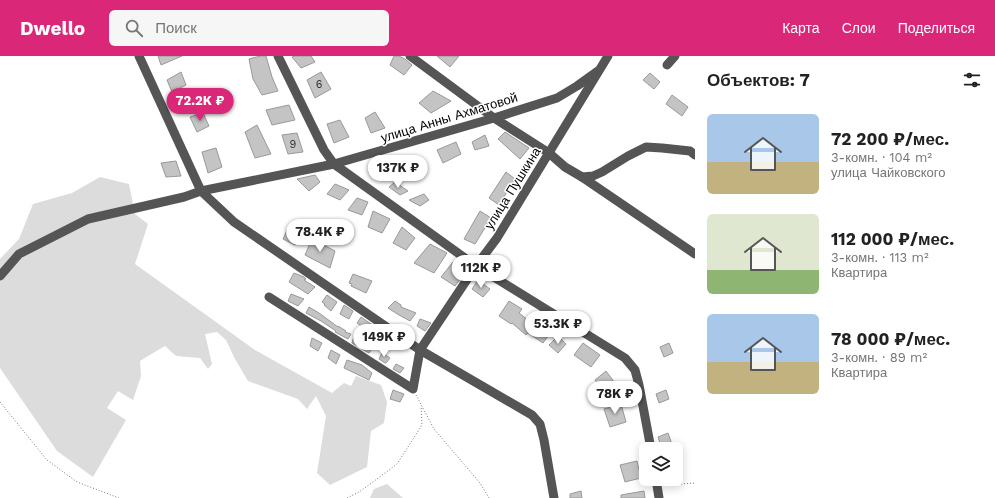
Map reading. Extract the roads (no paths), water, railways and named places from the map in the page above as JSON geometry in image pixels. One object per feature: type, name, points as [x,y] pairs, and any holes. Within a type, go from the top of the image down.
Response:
[{"type":"street","points":[[140,56],[201,191],[234,222],[420,350],[532,414],[540,424],[554,498]]},
{"type":"street","points":[[278,56],[324,150],[334,164],[476,266],[626,358],[635,370],[650,442]]},
{"type":"street","points":[[410,56],[494,118],[695,254]]},
{"type":"street","name":"улица Пушкина","points":[[420,350],[476,266],[497,238],[608,56]]},
{"type":"street","points":[[667,65],[674,56]]},
{"type":"street","name":"улица Анны Ахматовой","points":[[0,276],[20,254],[88,218],[184,197],[201,191],[334,164],[494,118],[557,98],[598,71]]},
{"type":"street","points":[[582,177],[593,176],[602,172],[646,147],[693,152]]},
{"type":"street","points":[[270,298],[413,389],[420,350]]},
{"type":"street","points":[[658,486],[659,498]]}]
